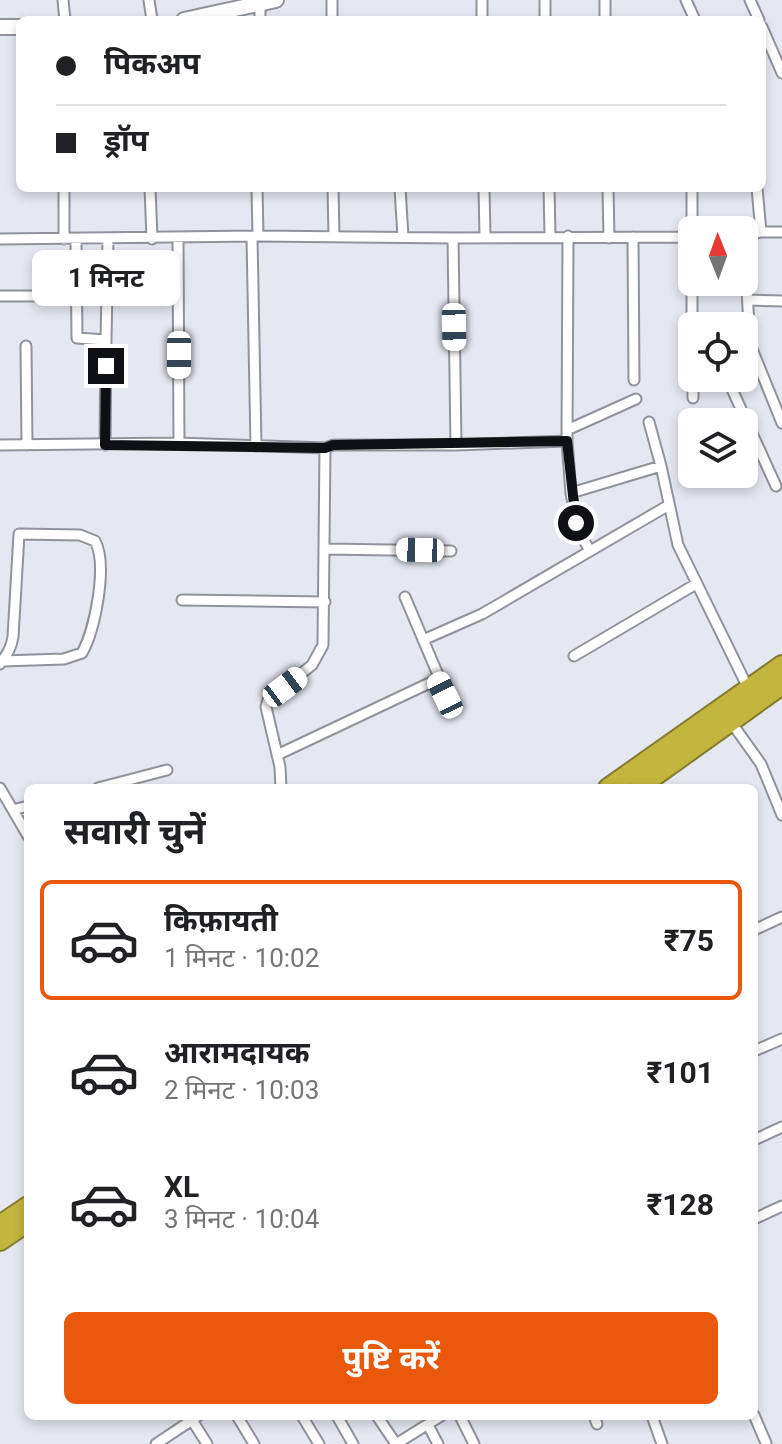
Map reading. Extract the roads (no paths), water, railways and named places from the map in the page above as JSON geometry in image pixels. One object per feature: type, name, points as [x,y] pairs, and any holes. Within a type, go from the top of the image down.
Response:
[{"type":"highway","points":[[614,784],[782,665]]},
{"type":"highway","points":[[644,784],[780,690]]},
{"type":"highway","points":[[0,1225],[24,1209]]},
{"type":"highway","points":[[0,1241],[24,1225]]},
{"type":"street","points":[[207,16],[254,8],[276,0]]},
{"type":"street","points":[[766,36],[782,73]]},
{"type":"street","points":[[64,192],[64,239]]},
{"type":"street","points":[[150,192],[152,239]]},
{"type":"street","points":[[256,446],[257,192]]},
{"type":"street","points":[[333,192],[334,237]]},
{"type":"street","points":[[400,192],[403,237]]},
{"type":"street","points":[[484,192],[485,236]]},
{"type":"street","points":[[549,192],[550,235]]},
{"type":"street","points":[[608,192],[609,238]]},
{"type":"street","points":[[692,192],[692,216]]},
{"type":"street","points":[[757,192],[761,232]]},
{"type":"street","points":[[758,233],[782,232]]},
{"type":"street","points":[[568,236],[567,441],[571,493],[578,530],[589,549]]},
{"type":"street","points":[[633,237],[634,380]]},
{"type":"street","points":[[0,239],[678,237]]},
{"type":"street","points":[[178,238],[179,443]]},
{"type":"street","points":[[453,238],[456,445]]},
{"type":"street","points":[[105,445],[108,239]]},
{"type":"street","points":[[76,240],[77,338],[106,340]]},
{"type":"street","points":[[0,296],[76,296]]},
{"type":"street","points":[[748,296],[748,312]]},
{"type":"street","points":[[748,300],[782,301]]},
{"type":"street","points":[[26,346],[27,445]]},
{"type":"street","points":[[758,367],[782,423]]},
{"type":"street","points":[[693,392],[693,398]]},
{"type":"street","points":[[733,392],[776,486]]},
{"type":"street","points":[[567,430],[636,399]]},
{"type":"street","points":[[649,422],[675,537],[749,690]]},
{"type":"street","points":[[0,445],[179,443],[325,448],[333,445],[567,441]]},
{"type":"street","points":[[281,784],[277,755],[267,720],[268,700],[320,656],[327,549],[325,448]]},
{"type":"street","points":[[571,493],[661,466]]},
{"type":"street","points":[[423,640],[482,614],[669,505]]},
{"type":"street","points":[[19,534],[80,535],[95,541],[100,560],[99,584],[90,636],[82,653],[64,659],[1,662],[11,649],[13,637],[19,534]]},
{"type":"street","points":[[327,549],[451,551]]},
{"type":"street","points":[[574,656],[696,584]]},
{"type":"street","points":[[405,597],[453,710]]},
{"type":"street","points":[[182,600],[325,602]]},
{"type":"street","points":[[277,755],[438,679]]},
{"type":"street","points":[[731,722],[761,764],[780,798],[782,815]]},
{"type":"street","points":[[113,784],[167,770]]},
{"type":"street","points":[[0,788],[24,829]]},
{"type":"street","points":[[13,810],[24,807]]},
{"type":"street","points":[[758,928],[782,917]]},
{"type":"street","points":[[758,1049],[782,1039]]},
{"type":"street","points":[[758,1138],[782,1127]]},
{"type":"street","points":[[758,1217],[782,1206]]},
{"type":"street","points":[[156,1444],[192,1420]]},
{"type":"street","points":[[196,1420],[207,1444]]},
{"type":"street","points":[[239,1420],[254,1444]]},
{"type":"street","points":[[304,1420],[319,1444]]},
{"type":"street","points":[[339,1420],[353,1444]]},
{"type":"street","points":[[380,1420],[396,1444],[435,1420]]},
{"type":"street","points":[[462,1420],[474,1444]]},
{"type":"street","points":[[653,1420],[658,1443]]},
{"type":"street","points":[[756,1420],[766,1443]]},
{"type":"street","points":[[428,1425],[438,1444]]}]
